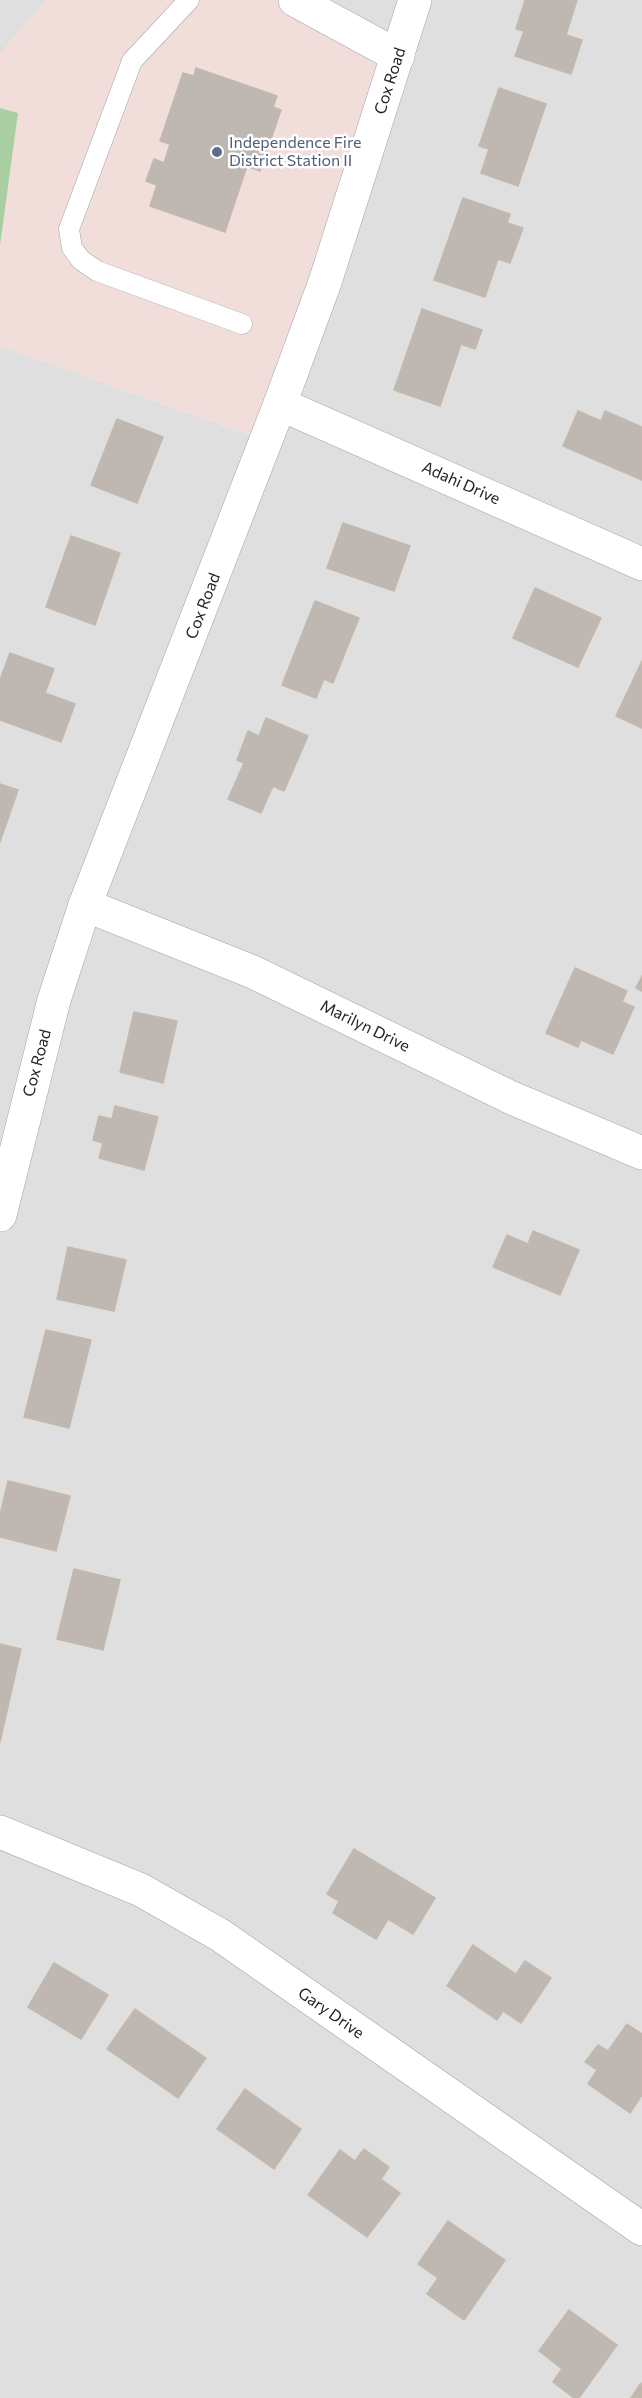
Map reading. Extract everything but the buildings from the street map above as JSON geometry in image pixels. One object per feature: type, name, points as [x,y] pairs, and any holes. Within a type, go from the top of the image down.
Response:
[{"type":"street","points":[[295,0],[398,56]]},
{"type":"street","name":"Cox Road","points":[[0,1215],[54,1000],[85,905],[280,405],[325,282],[415,0]]},
{"type":"street","name":"Adahi Drive","points":[[280,405],[642,564]]},
{"type":"street","name":"Marilyn Drive","points":[[85,905],[253,972],[512,1098],[642,1153]]},
{"type":"street","name":"Gary Drive","points":[[0,1832],[141,1890],[220,1935],[642,2229]]},
{"type":"lane","points":[[189,0],[132,61],[69,229],[72,248],[81,260],[97,271],[242,324]]},
{"type":"shaded area","points":[[0,0],[46,0],[0,54]]},
{"type":"shaded area","points":[[46,0],[295,0],[398,56],[267,441],[0,346],[0,246],[18,113],[0,108],[0,54]]},
{"type":"shaded area","points":[[295,0],[642,0],[642,2398],[0,2398],[0,346],[266,441]]},
{"type":"green space","points":[[0,108],[18,113],[0,246]]},
{"type":"place","name":"Independence Fire District Station II","points":[[217,152]]}]
